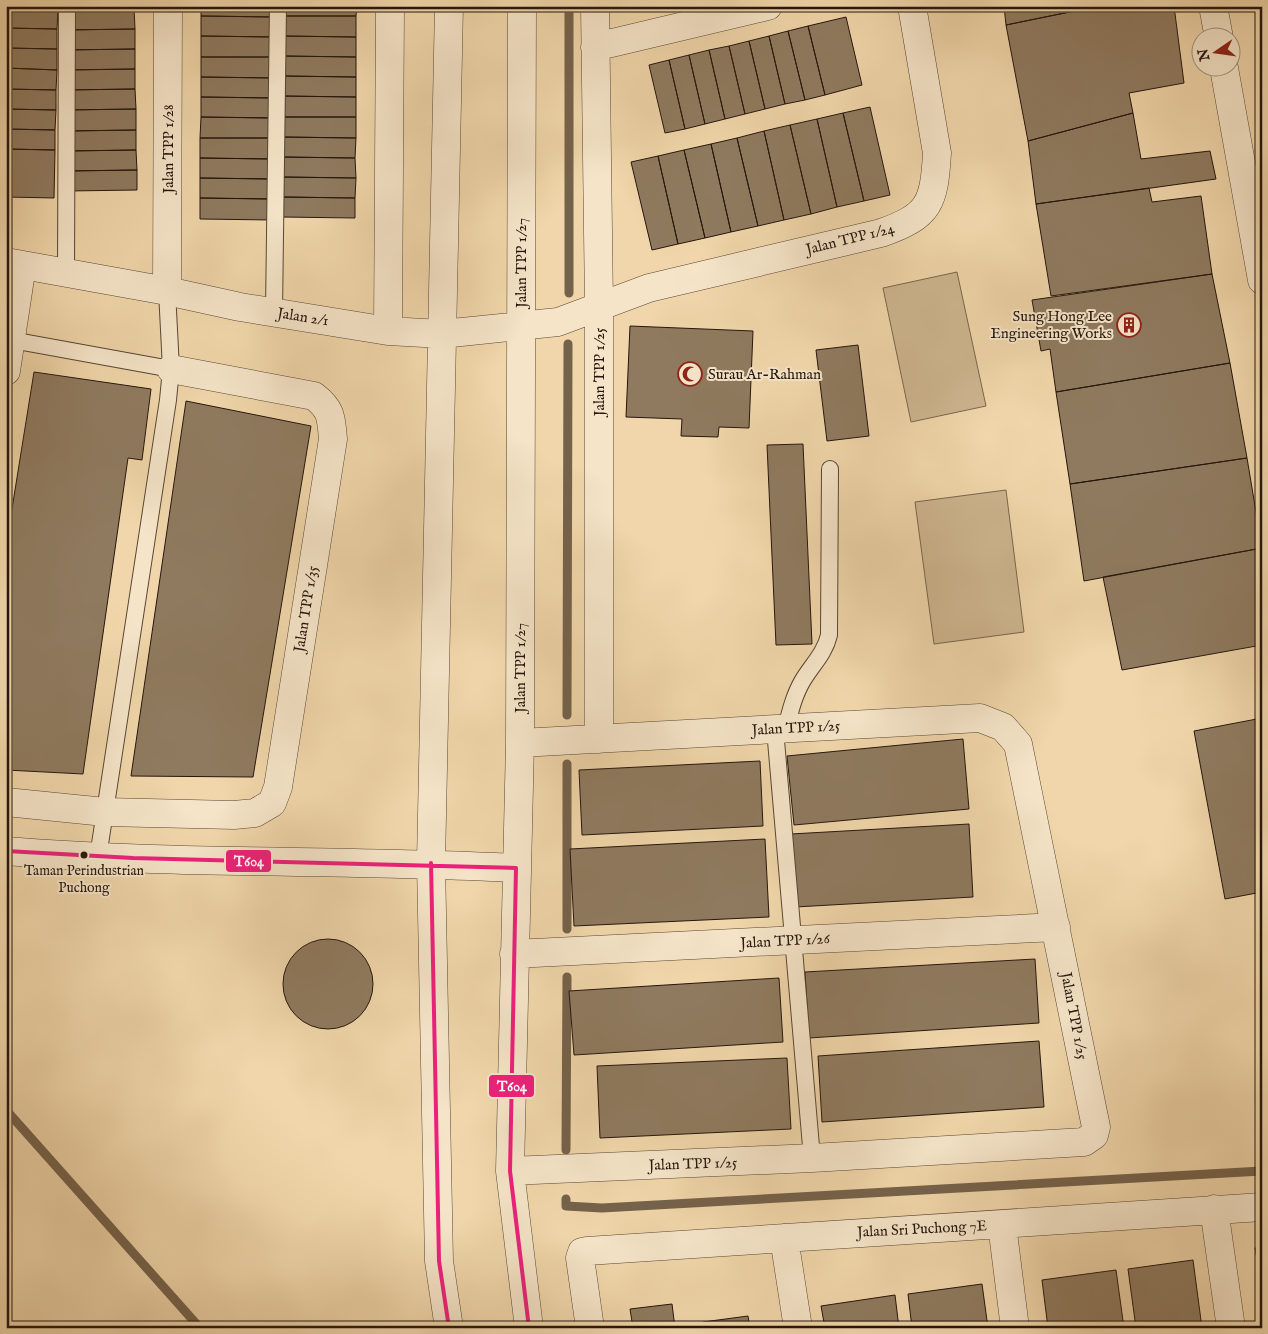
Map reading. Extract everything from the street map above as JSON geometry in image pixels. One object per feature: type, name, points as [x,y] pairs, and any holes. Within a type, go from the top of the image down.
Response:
[{"type":"street","name":"Jalan TPP 1/28","points":[[167,291],[168,6]]},
{"type":"street","points":[[388,331],[390,6]]},
{"type":"street","points":[[449,6],[431,863],[439,1261],[450,1328]]},
{"type":"street","name":"Jalan TPP 1/27","points":[[522,6],[520,743],[510,1171],[529,1328]]},
{"type":"street","name":"Jalan TPP 1/25","points":[[595,6],[599,306],[598,739]]},
{"type":"street","points":[[595,48],[768,6]]},
{"type":"street","name":"Jalan TPP 1/24","points":[[599,306],[649,288],[880,233],[902,226],[919,216],[931,197],[937,152],[912,6]]},
{"type":"street","points":[[1213,6],[1217,28]]},
{"type":"street","points":[[1226,78],[1254,191],[1262,280]]},
{"type":"street","name":"Jalan 2/1","points":[[14,263],[274,312],[388,331],[442,334],[521,327],[558,322],[599,306]]},
{"type":"street","points":[[6,371],[14,263]]},
{"type":"street","name":"Jalan TPP 1/35","points":[[105,812],[234,815],[255,813],[272,804],[278,788],[334,440],[327,406],[314,396],[171,369]]},
{"type":"street","name":"Jalan TPP 1/25","points":[[510,1171],[812,1158],[1084,1142],[1094,1135],[1096,1127],[1018,744],[1002,727],[980,718],[520,743]]},
{"type":"street","points":[[6,802],[105,812]]},
{"type":"street","points":[[6,851],[98,857],[431,863],[516,868]]},
{"type":"street","name":"Jalan TPP 1/26","points":[[514,954],[1056,927]]},
{"type":"street","name":"Jalan Sri Puchong 7E","points":[[590,1328],[580,1258],[582,1252],[1262,1206]]},
{"type":"street","points":[[1214,1209],[1231,1328]]},
{"type":"street","points":[[1002,1225],[1015,1328]]},
{"type":"street","points":[[784,1238],[798,1328]]},
{"type":"lane","points":[[66,272],[67,6]]},
{"type":"lane","points":[[274,312],[278,6]]},
{"type":"lane","points":[[98,857],[171,369],[167,291]]},
{"type":"lane","points":[[9,340],[171,369]]},
{"type":"lane","points":[[812,1158],[793,941],[780,728],[794,696],[826,646],[829,636],[830,469]]},
{"type":"shaded area","points":[[957,272],[986,406],[911,422],[883,288]]},
{"type":"shaded area","points":[[1006,490],[1024,632],[934,644],[915,502]]},
{"type":"building","points":[[6,6],[58,6],[58,9],[6,8]]},
{"type":"building","points":[[63,6],[134,6],[134,8],[63,10]]},
{"type":"building","points":[[201,6],[273,6],[273,17],[201,16]]},
{"type":"building","points":[[283,6],[357,6],[356,16],[283,16]]},
{"type":"building","points":[[1004,6],[1099,6],[1006,25]]},
{"type":"building","points":[[1099,6],[1174,6],[1184,83],[1129,93],[1133,113],[1028,141],[1006,25]]},
{"type":"building","points":[[6,8],[58,9],[57,29],[6,28]]},
{"type":"building","points":[[134,8],[135,29],[64,30],[63,10]]},
{"type":"building","points":[[201,16],[273,17],[273,37],[201,36]]},
{"type":"building","points":[[283,16],[356,16],[356,37],[283,36]]},
{"type":"building","points":[[846,17],[862,85],[825,95],[808,26]]},
{"type":"building","points":[[808,26],[825,95],[805,100],[788,31]]},
{"type":"building","points":[[6,28],[57,29],[57,49],[6,48]]},
{"type":"building","points":[[135,29],[135,49],[64,50],[64,30]]},
{"type":"building","points":[[788,31],[805,100],[785,104],[769,36]]},
{"type":"building","points":[[201,36],[273,37],[273,57],[201,57]]},
{"type":"building","points":[[283,36],[356,37],[356,57],[283,56]]},
{"type":"building","points":[[769,36],[785,104],[765,109],[749,41]]},
{"type":"building","points":[[749,41],[765,109],[745,114],[729,46]]},
{"type":"building","points":[[729,46],[745,114],[725,119],[709,50]]},
{"type":"building","points":[[6,48],[57,49],[57,70],[6,68]]},
{"type":"building","points":[[135,49],[135,69],[65,70],[64,50]]},
{"type":"building","points":[[709,50],[725,119],[705,124],[689,55]]},
{"type":"building","points":[[689,55],[705,124],[685,129],[669,60]]},
{"type":"building","points":[[283,56],[356,57],[356,77],[283,76]]},
{"type":"building","points":[[201,57],[273,57],[273,78],[201,77]]},
{"type":"building","points":[[669,60],[685,129],[665,133],[649,65]]},
{"type":"building","points":[[6,68],[57,70],[56,90],[6,89]]},
{"type":"building","points":[[135,69],[135,89],[65,90],[65,70]]},
{"type":"building","points":[[283,76],[356,77],[356,97],[282,96]]},
{"type":"building","points":[[201,77],[273,78],[273,98],[201,97]]},
{"type":"building","points":[[6,89],[56,90],[56,110],[6,109]]},
{"type":"building","points":[[135,89],[136,109],[65,110],[65,90]]},
{"type":"building","points":[[282,96],[356,97],[356,117],[282,117]]},
{"type":"building","points":[[201,97],[273,98],[272,118],[201,117]]},
{"type":"building","points":[[870,107],[890,195],[864,201],[843,113]]},
{"type":"building","points":[[6,109],[56,110],[55,130],[6,129]]},
{"type":"building","points":[[136,109],[136,130],[66,131],[65,110]]},
{"type":"building","points":[[843,113],[864,201],[837,207],[817,119]]},
{"type":"building","points":[[1133,113],[1141,159],[1210,151],[1216,179],[1036,204],[1028,141]]},
{"type":"building","points":[[201,117],[272,118],[272,138],[200,138]]},
{"type":"building","points":[[282,117],[356,117],[356,138],[282,137]]},
{"type":"building","points":[[817,119],[837,207],[811,214],[790,125]]},
{"type":"building","points":[[790,125],[811,214],[784,220],[764,131]]},
{"type":"building","points":[[6,129],[55,130],[55,150],[6,149]]},
{"type":"building","points":[[136,130],[136,150],[66,151],[66,131]]},
{"type":"building","points":[[764,131],[784,220],[758,226],[737,138]]},
{"type":"building","points":[[282,137],[356,138],[355,158],[282,157]]},
{"type":"building","points":[[200,138],[272,138],[272,159],[200,158]]},
{"type":"building","points":[[737,138],[758,226],[731,232],[711,144]]},
{"type":"building","points":[[711,144],[731,232],[705,238],[684,150]]},
{"type":"building","points":[[6,149],[55,150],[54,198],[6,197]]},
{"type":"building","points":[[136,150],[137,170],[66,171],[66,151]]},
{"type":"building","points":[[684,150],[705,238],[678,244],[658,156]]},
{"type":"building","points":[[658,156],[678,244],[652,250],[631,162]]},
{"type":"building","points":[[282,157],[355,158],[356,178],[282,177]]},
{"type":"building","points":[[200,158],[272,159],[272,179],[200,178]]},
{"type":"building","points":[[137,170],[137,190],[67,191],[66,171]]},
{"type":"building","points":[[282,177],[356,178],[355,198],[282,197]]},
{"type":"building","points":[[200,178],[272,179],[272,199],[200,198]]},
{"type":"building","points":[[1149,188],[1152,202],[1201,196],[1212,274],[1051,296],[1036,204]]},
{"type":"building","points":[[282,197],[355,198],[355,218],[282,217]]},
{"type":"building","points":[[200,198],[272,199],[272,220],[200,219]]},
{"type":"building","name":"Sung Hong Lee Engineering Works","points":[[1212,274],[1230,363],[1056,392],[1050,349],[1041,351],[1032,300]]},
{"type":"building","name":"Surau Ar-Rahman","points":[[630,326],[753,331],[749,428],[719,427],[718,437],[681,436],[682,419],[626,417]]},
{"type":"building","points":[[858,345],[869,436],[827,441],[816,350]]},
{"type":"building","points":[[1230,363],[1247,458],[1070,484],[1056,392]]},
{"type":"building","points":[[34,372],[151,389],[142,460],[128,458],[83,774],[6,770],[6,546]]},
{"type":"building","points":[[186,401],[311,426],[253,777],[131,776]]},
{"type":"building","points":[[803,444],[812,644],[776,645],[767,445]]},
{"type":"building","points":[[1247,458],[1262,548],[1084,581],[1070,484]]},
{"type":"building","points":[[1262,548],[1262,645],[1122,670],[1103,577]]},
{"type":"building","points":[[1262,718],[1262,892],[1225,899],[1194,731]]},
{"type":"building","points":[[963,739],[969,809],[794,825],[787,756]]},
{"type":"building","points":[[760,761],[763,826],[582,835],[579,770]]},
{"type":"building","points":[[969,824],[973,897],[795,907],[791,834]]},
{"type":"building","points":[[765,839],[769,917],[574,926],[570,849]]},
{"type":"building","points":[[328,939],[345,942],[360,952],[370,967],[373,984],[370,1001],[360,1016],[345,1026],[328,1029],[311,1026],[296,1016],[286,1001],[283,984],[286,967],[296,952],[311,942]]},
{"type":"building","points":[[1035,959],[1039,1023],[809,1038],[805,972]]},
{"type":"building","points":[[779,978],[783,1042],[574,1055],[569,991]]},
{"type":"building","points":[[1039,1041],[1044,1107],[822,1122],[818,1056]]},
{"type":"building","points":[[787,1058],[791,1129],[600,1138],[597,1066]]},
{"type":"building","points":[[1262,1247],[1262,1293],[1255,1248]]},
{"type":"building","points":[[1193,1260],[1202,1328],[1136,1328],[1128,1269]]},
{"type":"building","points":[[1116,1270],[1124,1328],[1048,1328],[1042,1280]]},
{"type":"building","points":[[982,1284],[988,1328],[912,1328],[908,1294]]},
{"type":"building","points":[[895,1295],[899,1328],[825,1328],[821,1306]]},
{"type":"building","points":[[672,1304],[675,1328],[633,1328],[630,1309]]},
{"type":"building","points":[[748,1316],[750,1328],[703,1328],[703,1322]]},
{"type":"waterway","points":[[569,6],[569,293]]},
{"type":"waterway","points":[[567,715],[568,344]]},
{"type":"waterway","points":[[567,764],[567,929]]},
{"type":"waterway","points":[[566,1150],[567,977]]},
{"type":"waterway","points":[[6,1110],[200,1328]]},
{"type":"waterway","points":[[566,1199],[566,1206],[602,1208],[1262,1171]]},
{"type":"transit line","name":"T604","points":[[6,851],[133,858],[516,868],[510,1171],[529,1328]]},
{"type":"transit line","name":"T604","points":[[431,863],[439,1261],[449,1328]]},
{"type":"place","name":"Sung Hong Lee Engineering Works","points":[[1129,325]]},
{"type":"place","name":"Surau Ar-Rahman","points":[[690,374]]},
{"type":"place","name":"Taman Perindustrian Puchong","points":[[84,855]]}]
